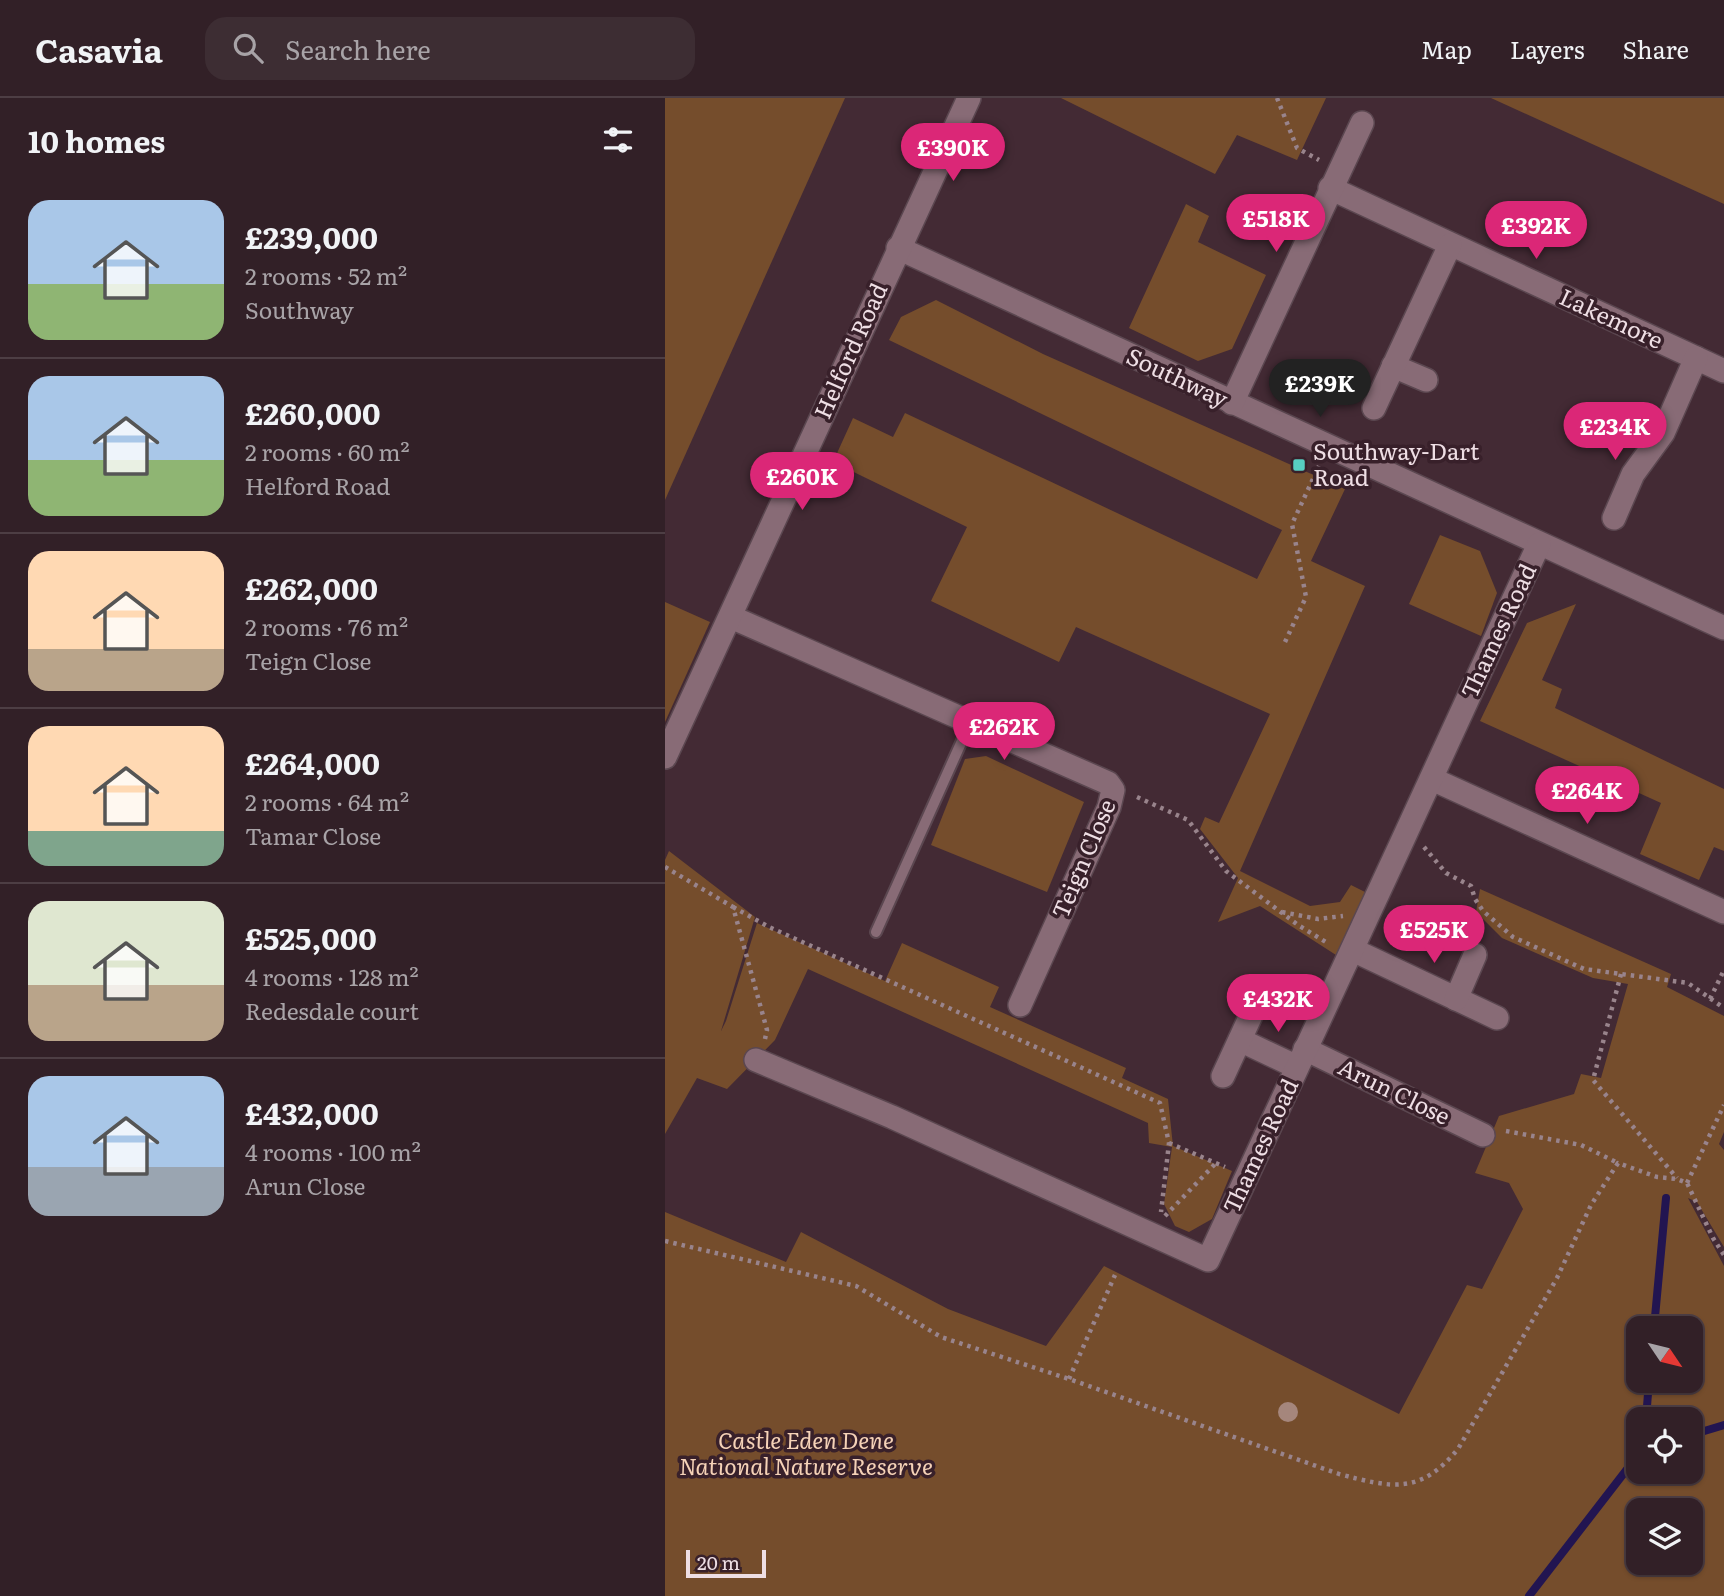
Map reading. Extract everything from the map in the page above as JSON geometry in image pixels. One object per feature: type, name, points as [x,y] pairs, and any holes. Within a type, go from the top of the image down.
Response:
[{"type":"street","name":"Helford Road","points":[[665,757],[969,98]]},
{"type":"street","points":[[1232,403],[1362,124]]},
{"type":"street","name":"Lakemore","points":[[1334,181],[1450,245],[1724,371]]},
{"type":"street","points":[[1374,408],[1450,245]]},
{"type":"street","name":"Southway","points":[[898,248],[1724,628]]},
{"type":"street","points":[[1614,518],[1633,474],[1663,433],[1696,358]]},
{"type":"street","points":[[1393,366],[1426,380]]},
{"type":"street","name":"Thames Road","points":[[760,1051],[892,1117],[1208,1260],[1539,544]]},
{"type":"street","name":"Teign Close","points":[[731,617],[1108,783],[1113,790],[1109,807],[1020,1005]]},
{"type":"street","points":[[1432,779],[1724,912]]},
{"type":"street","points":[[1353,950],[1497,1018]]},
{"type":"street","points":[[1456,999],[1475,955]]},
{"type":"street","points":[[1223,1076],[1259,998]]},
{"type":"street","name":"Arun Close","points":[[1240,1040],[1301,1058],[1488,1132]]},
{"type":"lane","points":[[876,932],[970,723]]},
{"type":"path","points":[[1277,98],[1297,148],[1325,164],[1334,181]]},
{"type":"path","points":[[1285,642],[1306,597],[1292,524],[1319,465]]},
{"type":"path","points":[[1113,790],[1144,799],[1188,820],[1226,871],[1278,911],[1336,948],[1353,950]]},
{"type":"path","points":[[1419,841],[1446,873],[1471,886],[1483,911],[1513,937],[1584,969],[1688,983],[1724,1007]]},
{"type":"path","points":[[665,867],[769,927],[1160,1103],[1169,1143],[1159,1222],[1216,1163]]},
{"type":"path","points":[[733,907],[767,1030],[760,1051]]},
{"type":"path","points":[[1278,911],[1318,919],[1352,915]]},
{"type":"path","points":[[1710,999],[1724,970]]},
{"type":"path","points":[[1621,974],[1593,1080],[1677,1179]]},
{"type":"path","points":[[1687,1184],[1724,1105]]},
{"type":"path","points":[[1488,1132],[1581,1145],[1618,1163],[1687,1184],[1724,1255]]},
{"type":"path","points":[[1169,1143],[1236,1171]]},
{"type":"path","points":[[665,1241],[856,1286],[941,1337],[1339,1474],[1378,1484],[1399,1485],[1422,1480],[1442,1468],[1458,1449],[1557,1278],[1591,1205],[1618,1163]]},
{"type":"path","points":[[1069,1379],[1115,1275]]},
{"type":"green space","points":[[665,98],[845,98],[665,500]]},
{"type":"green space","points":[[1061,98],[1326,98],[1297,160],[1237,135],[1215,174]]},
{"type":"green space","points":[[1491,98],[1724,98],[1724,204]]},
{"type":"green space","points":[[1186,204],[1209,216],[1198,242],[1266,275],[1232,349],[1198,361],[1129,328]]},
{"type":"green space","points":[[936,300],[1043,354],[1345,489],[1311,561],[1365,586],[1240,871],[1310,906],[1340,902],[1351,885],[1365,892],[1336,955],[1260,906],[1218,922],[1238,878],[1200,829],[1205,817],[1219,823],[1270,714],[1076,627],[1059,662],[931,601],[967,527],[833,462],[853,418],[893,437],[905,413],[1257,579],[1282,530],[889,340],[901,317]]},
{"type":"green space","points":[[1440,535],[1480,551],[1497,593],[1481,636],[1409,604]]},
{"type":"green space","points":[[665,602],[710,622],[665,722]]},
{"type":"green space","points":[[1576,604],[1542,680],[1562,689],[1555,708],[1724,789],[1724,851],[1714,847],[1699,880],[1640,854],[1661,803],[1480,721],[1527,623]]},
{"type":"green space","points":[[986,756],[1084,802],[1047,892],[931,845],[965,759]]},
{"type":"green space","points":[[669,851],[755,917],[721,1031],[757,923],[885,981],[902,943],[999,987],[990,1007],[1126,1068],[1122,1078],[1168,1099],[1173,1146],[1232,1171],[1212,1219],[1189,1232],[1175,1226],[1164,1204],[1172,1147],[1149,1143],[1148,1123],[808,969],[775,1040],[727,1089],[697,1078],[665,1134],[665,860]]},
{"type":"green space","name":"Castle Eden Dene National Nature Reserve","points":[[1480,889],[1671,974],[1667,987],[1724,1016],[1724,1132],[1719,1144],[1724,1150],[1724,1247],[1697,1202],[1688,1198],[1724,1266],[1724,1596],[665,1596],[665,1212],[786,1262],[801,1232],[948,1309],[1046,1346],[1104,1266],[1399,1414],[1467,1285],[1482,1289],[1523,1209],[1509,1183],[1475,1173],[1499,1116],[1574,1094],[1581,1074],[1601,1078],[1628,984],[1593,978],[1502,938],[1476,912]]},
{"type":"waterway","points":[[1655,1316],[1666,1198]]},
{"type":"waterway","points":[[1647,1407],[1648,1393]]},
{"type":"waterway","points":[[1703,1431],[1724,1425]]},
{"type":"waterway","points":[[1529,1596],[1626,1471]]},
{"type":"place","name":"Southway-Dart Road","points":[[1299,465]]}]
